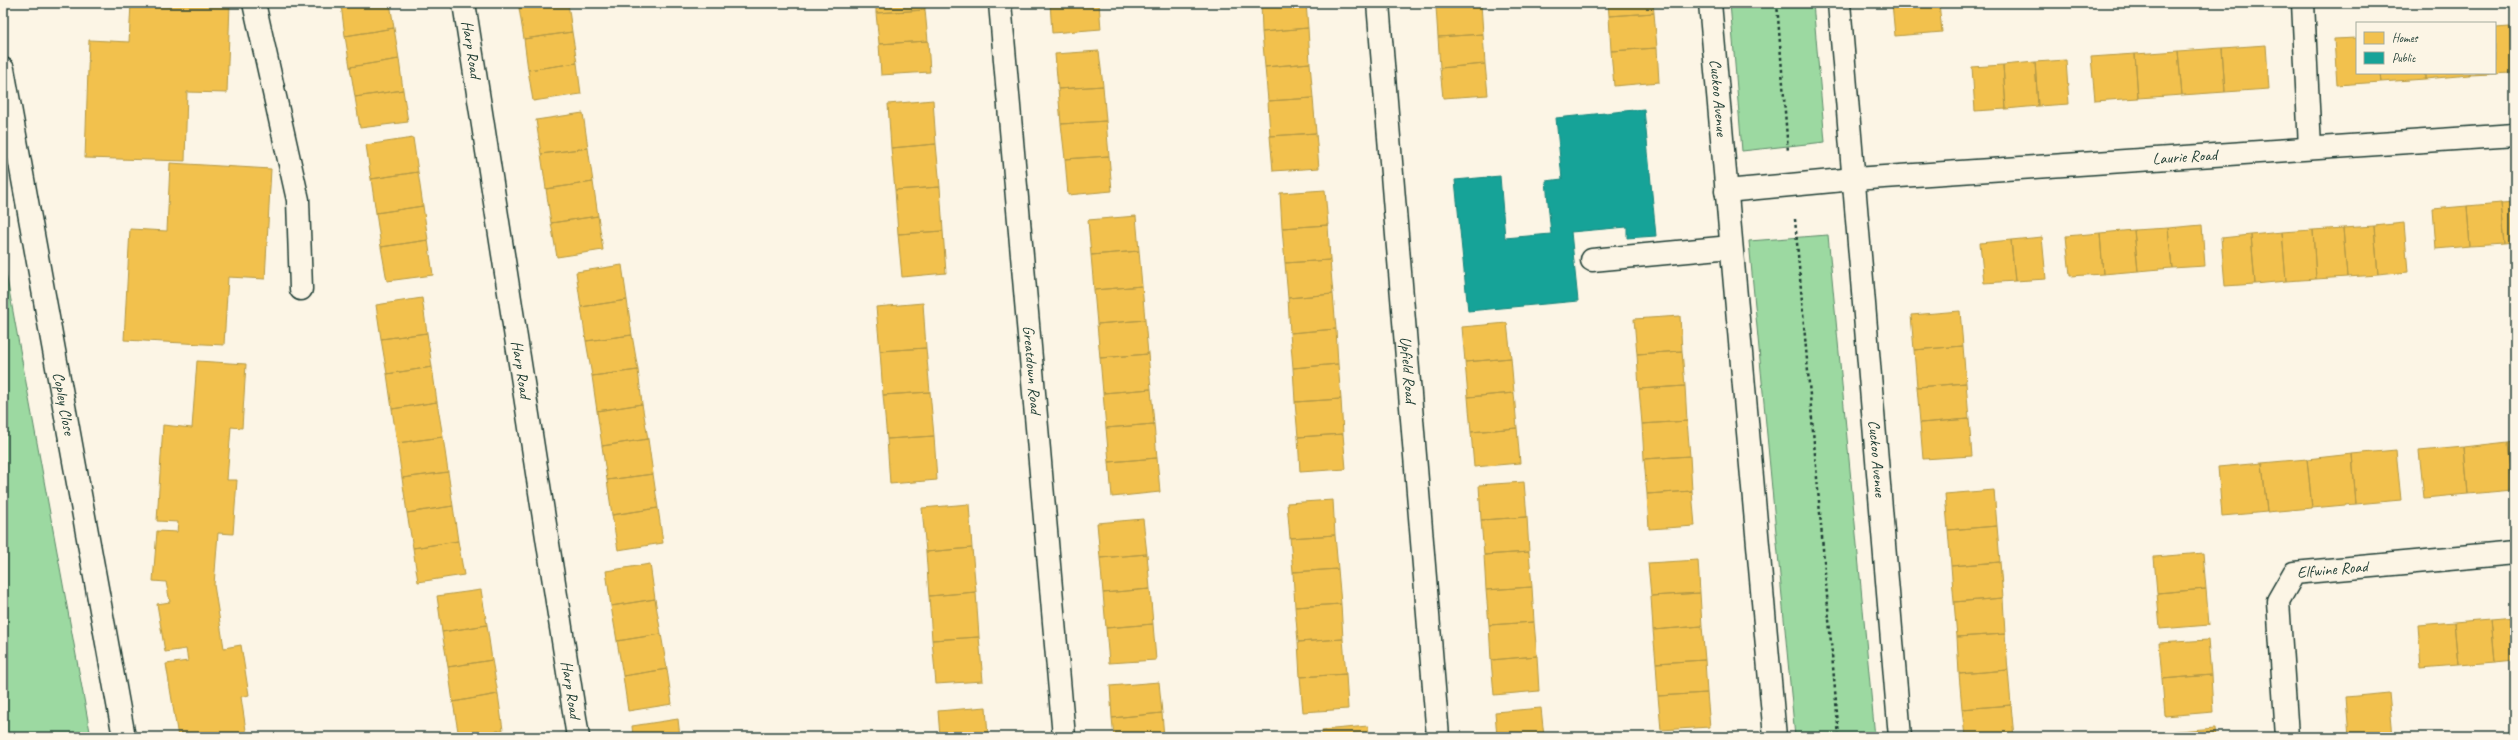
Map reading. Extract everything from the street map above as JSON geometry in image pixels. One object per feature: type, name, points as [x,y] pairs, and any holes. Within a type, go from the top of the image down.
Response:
[{"type":"street","points":[[254,3],[298,200],[301,289]]},
{"type":"street","name":"Harp Road","points":[[464,3],[578,737]]},
{"type":"street","name":"Greatdown Road","points":[[1000,3],[1064,737]]},
{"type":"street","name":"Upfield Road","points":[[1378,3],[1438,737]]},
{"type":"street","name":"Cuckoo Avenue","points":[[1710,3],[1775,737]]},
{"type":"street","name":"Cuckoo Avenue","points":[[1839,3],[1900,737]]},
{"type":"street","points":[[2303,3],[2310,148]]},
{"type":"street","name":"Copley Close","points":[[3,69],[124,737]]},
{"type":"street","name":"Laurie Road","points":[[1854,179],[2515,135]]},
{"type":"street","points":[[1726,191],[1854,179]]},
{"type":"street","points":[[1592,260],[1731,248]]},
{"type":"street","name":"Elfwine Road","points":[[2288,737],[2278,601],[2294,573],[2515,553]]},
{"type":"path","points":[[1777,3],[1788,155]]},
{"type":"path","points":[[1795,220],[1839,737]]},
{"type":"green space","points":[[1730,3],[1813,3],[1825,142],[1742,151]]},
{"type":"green space","points":[[1828,235],[1875,737],[1795,737],[1749,241]]},
{"type":"green space","points":[[3,257],[91,737],[3,737]]},
{"type":"building: Homes","points":[[131,3],[230,3],[227,93],[187,92],[185,161],[85,158],[89,40],[129,42]]},
{"type":"building: Homes","points":[[351,3],[390,3],[394,28],[345,36],[341,5]]},
{"type":"building: Homes","points":[[519,3],[554,3],[519,8]]},
{"type":"building: Homes","points":[[554,3],[568,3],[572,32],[524,39],[519,8]]},
{"type":"building: Homes","points":[[876,3],[925,3],[925,10],[876,13]]},
{"type":"building: Homes","points":[[1050,3],[1099,3],[1101,29],[1052,33]]},
{"type":"building: Homes","points":[[1261,3],[1306,3],[1308,28],[1262,32]]},
{"type":"building: Homes","points":[[1435,3],[1481,3],[1436,7]]},
{"type":"building: Homes","points":[[1481,3],[1483,34],[1438,37],[1436,7]]},
{"type":"building: Homes","points":[[1608,3],[1653,3],[1654,13],[1609,16]]},
{"type":"building: Homes","points":[[1892,3],[1939,3],[1942,32],[1895,36]]},
{"type":"building: Homes","points":[[925,10],[928,41],[879,44],[876,13]]},
{"type":"building: Homes","points":[[1654,13],[1657,48],[1611,51],[1609,16]]},
{"type":"building: Homes","points":[[2510,27],[2513,73],[2496,74],[2496,28]]},
{"type":"building: Homes","points":[[394,28],[399,59],[350,67],[345,36]]},
{"type":"building: Homes","points":[[1308,28],[1310,63],[1265,67],[1262,32]]},
{"type":"building: Homes","points":[[572,32],[577,63],[528,70],[524,39]]},
{"type":"building: Homes","points":[[1483,34],[1485,64],[1440,68],[1438,37]]},
{"type":"building: Homes","points":[[2356,38],[2356,74],[2380,74],[2381,82],[2337,85],[2334,39]]},
{"type":"building: Homes","points":[[928,41],[930,72],[881,75],[879,44]]},
{"type":"building: Homes","points":[[2266,45],[2269,89],[2225,92],[2222,48]]},
{"type":"building: Homes","points":[[1657,48],[1659,82],[1614,86],[1611,51]]},
{"type":"building: Homes","points":[[2222,48],[2225,92],[2182,95],[2178,51]]},
{"type":"building: Homes","points":[[1099,51],[1103,86],[1058,89],[1055,54]]},
{"type":"building: Homes","points":[[2178,51],[2182,95],[2138,98],[2135,54]]},
{"type":"building: Homes","points":[[2135,54],[2138,98],[2095,101],[2091,57]]},
{"type":"building: Homes","points":[[399,59],[403,90],[355,97],[350,67]]},
{"type":"building: Homes","points":[[2066,60],[2069,104],[2038,106],[2035,62]]},
{"type":"building: Homes","points":[[2035,62],[2038,106],[2006,109],[2003,65]]},
{"type":"building: Homes","points":[[577,63],[581,94],[533,101],[528,70]]},
{"type":"building: Homes","points":[[1310,63],[1313,98],[1268,101],[1265,67]]},
{"type":"building: Homes","points":[[1485,64],[1488,95],[1443,98],[1440,68]]},
{"type":"building: Homes","points":[[2003,65],[2006,109],[1975,111],[1972,67]]},
{"type":"building: Homes","points":[[2380,74],[2425,74],[2425,79],[2381,82]]},
{"type":"building: Homes","points":[[2425,74],[2469,74],[2469,75],[2425,79]]},
{"type":"building: Homes","points":[[2469,74],[2491,74],[2469,75]]},
{"type":"building: Homes","points":[[1103,86],[1106,121],[1061,124],[1058,89]]},
{"type":"building: Homes","points":[[403,90],[408,122],[360,128],[355,97]]},
{"type":"building: Homes","points":[[1313,98],[1316,133],[1270,136],[1268,101]]},
{"type":"building: Homes","points":[[933,100],[936,144],[891,148],[888,104]]},
{"type":"building: Homes","points":[[583,113],[588,148],[541,154],[536,120]]},
{"type":"building: Homes","points":[[1106,121],[1109,156],[1065,159],[1061,124]]},
{"type":"building: Homes","points":[[1316,133],[1319,168],[1273,171],[1270,136]]},
{"type":"building: Homes","points":[[413,138],[418,172],[371,179],[366,145]]},
{"type":"building: Homes","points":[[936,144],[940,187],[895,190],[891,148]]},
{"type":"building: Homes","points":[[588,148],[593,182],[546,189],[541,154]]},
{"type":"building: Homes","points":[[1109,156],[1112,191],[1068,195],[1065,159]]},
{"type":"building: Homes","points":[[170,163],[271,169],[265,279],[228,277],[224,345],[124,340],[130,229],[167,231]]},
{"type":"building: Homes","points":[[418,172],[423,206],[376,213],[371,179]]},
{"type":"building: Homes","points":[[593,182],[598,216],[551,223],[546,189]]},
{"type":"building: Homes","points":[[940,187],[943,231],[898,234],[895,190]]},
{"type":"building: Homes","points":[[1325,190],[1328,225],[1282,228],[1280,193]]},
{"type":"building: Homes","points":[[2515,202],[2515,243],[2505,244],[2501,203]]},
{"type":"building: Homes","points":[[2501,203],[2505,244],[2470,246],[2467,206]]},
{"type":"building: Homes","points":[[423,206],[428,240],[381,247],[376,213]]},
{"type":"building: Homes","points":[[2467,206],[2470,246],[2436,249],[2433,209]]},
{"type":"building: Homes","points":[[598,216],[603,250],[557,257],[551,223]]},
{"type":"building: Homes","points":[[1136,216],[1139,251],[1091,255],[1088,220]]},
{"type":"building: Homes","points":[[2404,223],[2408,272],[2378,275],[2374,226]]},
{"type":"building: Homes","points":[[1328,225],[1330,260],[1285,263],[1282,228]]},
{"type":"building: Homes","points":[[2202,225],[2205,266],[2172,268],[2168,228]]},
{"type":"building: Homes","points":[[2374,226],[2378,275],[2347,277],[2343,228]]},
{"type":"building: Homes","points":[[2168,228],[2172,268],[2138,271],[2134,230]]},
{"type":"building: Homes","points":[[2343,228],[2347,277],[2316,279],[2313,230]]},
{"type":"building: Homes","points":[[2134,230],[2138,271],[2103,274],[2100,233]]},
{"type":"building: Homes","points":[[2313,230],[2316,279],[2286,281],[2282,232]]},
{"type":"building: Homes","points":[[943,231],[946,273],[902,277],[898,234]]},
{"type":"building: Homes","points":[[2282,232],[2286,281],[2255,284],[2251,235]]},
{"type":"building: Homes","points":[[2100,233],[2103,274],[2070,276],[2066,236]]},
{"type":"building: Homes","points":[[2251,235],[2255,284],[2225,286],[2221,238]]},
{"type":"building: Homes","points":[[2042,237],[2046,279],[2015,281],[2011,240]]},
{"type":"building: Homes","points":[[428,240],[433,275],[387,281],[381,247]]},
{"type":"building: Homes","points":[[2011,240],[2015,281],[1984,283],[1980,243]]},
{"type":"building: Homes","points":[[1139,251],[1142,286],[1094,290],[1091,255]]},
{"type":"building: Homes","points":[[1330,260],[1333,294],[1288,298],[1285,263]]},
{"type":"building: Homes","points":[[622,265],[627,300],[581,307],[576,272]]},
{"type":"building: Homes","points":[[1142,286],[1145,320],[1097,324],[1094,290]]},
{"type":"building: Homes","points":[[1333,294],[1336,329],[1290,333],[1288,298]]},
{"type":"building: Homes","points":[[422,298],[427,333],[381,339],[376,305]]},
{"type":"building: Homes","points":[[627,300],[632,335],[586,341],[581,307]]},
{"type":"building: Homes","points":[[923,303],[926,348],[880,351],[876,307]]},
{"type":"building: Homes","points":[[1960,311],[1963,346],[1914,350],[1911,315]]},
{"type":"building: Homes","points":[[1680,316],[1682,351],[1637,354],[1634,319]]},
{"type":"building: Homes","points":[[1145,320],[1148,354],[1100,358],[1097,324]]},
{"type":"building: Homes","points":[[1507,323],[1511,358],[1465,362],[1462,327]]},
{"type":"building: Homes","points":[[1336,329],[1338,364],[1293,368],[1290,333]]},
{"type":"building: Homes","points":[[427,333],[432,367],[387,374],[381,339]]},
{"type":"building: Homes","points":[[632,335],[638,370],[592,376],[586,341]]},
{"type":"building: Homes","points":[[1963,346],[1966,383],[1917,387],[1914,350]]},
{"type":"building: Homes","points":[[926,348],[930,392],[883,395],[880,351]]},
{"type":"building: Homes","points":[[1682,351],[1685,386],[1639,389],[1637,354]]},
{"type":"building: Homes","points":[[1148,354],[1151,389],[1103,393],[1100,358]]},
{"type":"building: Homes","points":[[1511,358],[1514,393],[1468,397],[1465,362]]},
{"type":"building: Homes","points":[[197,361],[246,364],[242,428],[231,427],[227,480],[237,480],[233,534],[218,533],[214,585],[224,648],[241,645],[249,695],[241,697],[247,737],[178,737],[166,664],[188,661],[186,649],[165,652],[157,604],[170,602],[166,582],[153,581],[157,531],[177,532],[178,522],[157,521],[163,425],[192,428]]},
{"type":"building: Homes","points":[[1338,364],[1341,399],[1295,402],[1293,368]]},
{"type":"building: Homes","points":[[432,367],[437,402],[392,409],[387,374]]},
{"type":"building: Homes","points":[[638,370],[642,404],[597,411],[592,376]]},
{"type":"building: Homes","points":[[1966,383],[1969,419],[1920,423],[1917,387]]},
{"type":"building: Homes","points":[[1685,386],[1687,421],[1642,424],[1639,389]]},
{"type":"building: Homes","points":[[1151,389],[1154,424],[1106,428],[1103,393]]},
{"type":"building: Homes","points":[[930,392],[934,436],[887,439],[883,395]]},
{"type":"building: Homes","points":[[1514,393],[1517,428],[1471,432],[1468,397]]},
{"type":"building: Homes","points":[[1341,399],[1343,434],[1298,437],[1295,402]]},
{"type":"building: Homes","points":[[437,402],[443,437],[397,443],[392,409]]},
{"type":"building: Homes","points":[[642,404],[648,439],[602,446],[597,411]]},
{"type":"building: Homes","points":[[1969,419],[1972,456],[1923,459],[1920,423]]},
{"type":"building: Homes","points":[[1687,421],[1690,456],[1644,459],[1642,424]]},
{"type":"building: Homes","points":[[1154,424],[1157,458],[1109,462],[1106,428]]},
{"type":"building: Homes","points":[[1517,428],[1520,463],[1474,467],[1471,432]]},
{"type":"building: Homes","points":[[1343,434],[1346,469],[1300,472],[1298,437]]},
{"type":"building: Homes","points":[[934,436],[937,480],[890,484],[887,439]]},
{"type":"building: Homes","points":[[443,437],[448,472],[402,478],[397,443]]},
{"type":"building: Homes","points":[[648,439],[653,474],[607,480],[602,446]]},
{"type":"building: Homes","points":[[2515,441],[2515,490],[2513,490],[2508,442]]},
{"type":"building: Homes","points":[[2508,442],[2513,490],[2468,494],[2464,447]]},
{"type":"building: Homes","points":[[2464,447],[2468,494],[2424,498],[2419,451]]},
{"type":"building: Homes","points":[[2396,450],[2401,500],[2356,504],[2352,454]]},
{"type":"building: Homes","points":[[2352,454],[2356,504],[2312,508],[2307,459]]},
{"type":"building: Homes","points":[[1690,456],[1692,491],[1647,494],[1644,459]]},
{"type":"building: Homes","points":[[1157,458],[1160,492],[1112,497],[1109,462]]},
{"type":"building: Homes","points":[[2307,459],[2312,508],[2267,512],[2262,463]]},
{"type":"building: Homes","points":[[2262,463],[2267,512],[2222,516],[2218,467]]},
{"type":"building: Homes","points":[[448,472],[453,506],[407,513],[402,478]]},
{"type":"building: Homes","points":[[653,474],[658,508],[612,515],[607,480]]},
{"type":"building: Homes","points":[[1524,482],[1527,517],[1481,520],[1479,485]]},
{"type":"building: Homes","points":[[1994,490],[1997,526],[1948,530],[1945,494]]},
{"type":"building: Homes","points":[[1692,491],[1695,526],[1649,529],[1647,494]]},
{"type":"building: Homes","points":[[1333,500],[1335,535],[1290,538],[1287,503]]},
{"type":"building: Homes","points":[[969,504],[972,548],[926,552],[922,508]]},
{"type":"building: Homes","points":[[453,506],[458,541],[413,548],[407,513]]},
{"type":"building: Homes","points":[[658,508],[663,543],[618,550],[612,515]]},
{"type":"building: Homes","points":[[1527,517],[1529,552],[1484,555],[1481,520]]},
{"type":"building: Homes","points":[[1143,519],[1147,554],[1100,558],[1097,523]]},
{"type":"building: Homes","points":[[1997,526],[2000,562],[1951,566],[1948,530]]},
{"type":"building: Homes","points":[[1335,535],[1338,569],[1293,572],[1290,538]]},
{"type":"building: Homes","points":[[458,541],[464,575],[418,582],[413,548]]},
{"type":"building: Homes","points":[[972,548],[976,592],[929,596],[926,552]]},
{"type":"building: Homes","points":[[1529,552],[1532,587],[1486,590],[1484,555]]},
{"type":"building: Homes","points":[[2203,553],[2206,589],[2157,593],[2154,557]]},
{"type":"building: Homes","points":[[1147,554],[1150,589],[1103,593],[1100,558]]},
{"type":"building: Homes","points":[[1698,560],[1700,593],[1651,596],[1648,563]]},
{"type":"building: Homes","points":[[2000,562],[2003,598],[1954,602],[1951,566]]},
{"type":"building: Homes","points":[[650,564],[655,599],[611,606],[606,571]]},
{"type":"building: Homes","points":[[1338,569],[1341,604],[1295,607],[1293,572]]},
{"type":"building: Homes","points":[[1532,587],[1534,622],[1489,625],[1486,590]]},
{"type":"building: Homes","points":[[1150,589],[1153,624],[1106,628],[1103,593]]},
{"type":"building: Homes","points":[[2206,589],[2209,625],[2160,629],[2157,593]]},
{"type":"building: Homes","points":[[481,590],[487,625],[442,632],[437,596]]},
{"type":"building: Homes","points":[[976,592],[979,637],[932,640],[929,596]]},
{"type":"building: Homes","points":[[1700,593],[1702,626],[1653,630],[1651,596]]},
{"type":"building: Homes","points":[[2003,598],[2005,634],[1957,637],[1954,602]]},
{"type":"building: Homes","points":[[655,599],[661,634],[617,641],[611,606]]},
{"type":"building: Homes","points":[[1341,604],[1343,639],[1298,642],[1295,607]]},
{"type":"building: Homes","points":[[2515,617],[2515,660],[2495,662],[2491,619]]},
{"type":"building: Homes","points":[[2491,619],[2495,662],[2458,665],[2454,622]]},
{"type":"building: Homes","points":[[1534,622],[1537,656],[1491,660],[1489,625]]},
{"type":"building: Homes","points":[[2454,622],[2458,665],[2421,668],[2418,625]]},
{"type":"building: Homes","points":[[1153,624],[1156,660],[1109,663],[1106,628]]},
{"type":"building: Homes","points":[[487,625],[492,660],[448,667],[442,632]]},
{"type":"building: Homes","points":[[1702,626],[1705,660],[1656,663],[1653,630]]},
{"type":"building: Homes","points":[[661,634],[667,669],[623,676],[617,641]]},
{"type":"building: Homes","points":[[2005,634],[2008,670],[1959,674],[1957,637]]},
{"type":"building: Homes","points":[[979,637],[983,681],[936,684],[932,640]]},
{"type":"building: Homes","points":[[1343,639],[1346,674],[1300,677],[1298,642]]},
{"type":"building: Homes","points":[[2208,640],[2211,675],[2162,679],[2159,643]]},
{"type":"building: Homes","points":[[1537,656],[1539,691],[1494,695],[1491,660]]},
{"type":"building: Homes","points":[[492,660],[498,694],[453,702],[448,667]]},
{"type":"building: Homes","points":[[1705,660],[1707,693],[1658,696],[1656,663]]},
{"type":"building: Homes","points":[[667,669],[672,704],[628,711],[623,676]]},
{"type":"building: Homes","points":[[2008,670],[2011,705],[1962,709],[1959,674]]},
{"type":"building: Homes","points":[[1346,674],[1348,709],[1303,712],[1300,677]]},
{"type":"building: Homes","points":[[2211,675],[2213,712],[2165,716],[2162,679]]},
{"type":"building: Homes","points":[[1159,682],[1162,713],[1112,718],[1110,686]]},
{"type":"building: Homes","points":[[1707,693],[1710,727],[1661,730],[1658,696]]},
{"type":"building: Homes","points":[[2389,693],[2393,737],[2349,737],[2346,697]]},
{"type":"building: Homes","points":[[498,694],[503,730],[459,737],[453,702]]},
{"type":"building: Homes","points":[[2011,705],[2014,737],[1965,737],[1962,709]]},
{"type":"building: Homes","points":[[986,707],[988,737],[940,737],[938,711]]},
{"type":"building: Homes","points":[[1541,708],[1544,737],[1497,737],[1495,712]]},
{"type":"building: Homes","points":[[1162,713],[1164,737],[1114,737],[1112,718]]},
{"type":"building: Homes","points":[[678,719],[680,737],[633,737],[632,726]]},
{"type":"building: Homes","points":[[1368,726],[1369,737],[1322,737],[1322,730]]},
{"type":"building: Homes","points":[[2215,728],[2216,737],[2167,737],[2167,732]]},
{"type":"building: Public","points":[[1644,109],[1656,236],[1627,238],[1627,227],[1571,232],[1578,301],[1468,311],[1455,180],[1500,176],[1505,238],[1551,234],[1546,181],[1562,179],[1556,118]]}]
